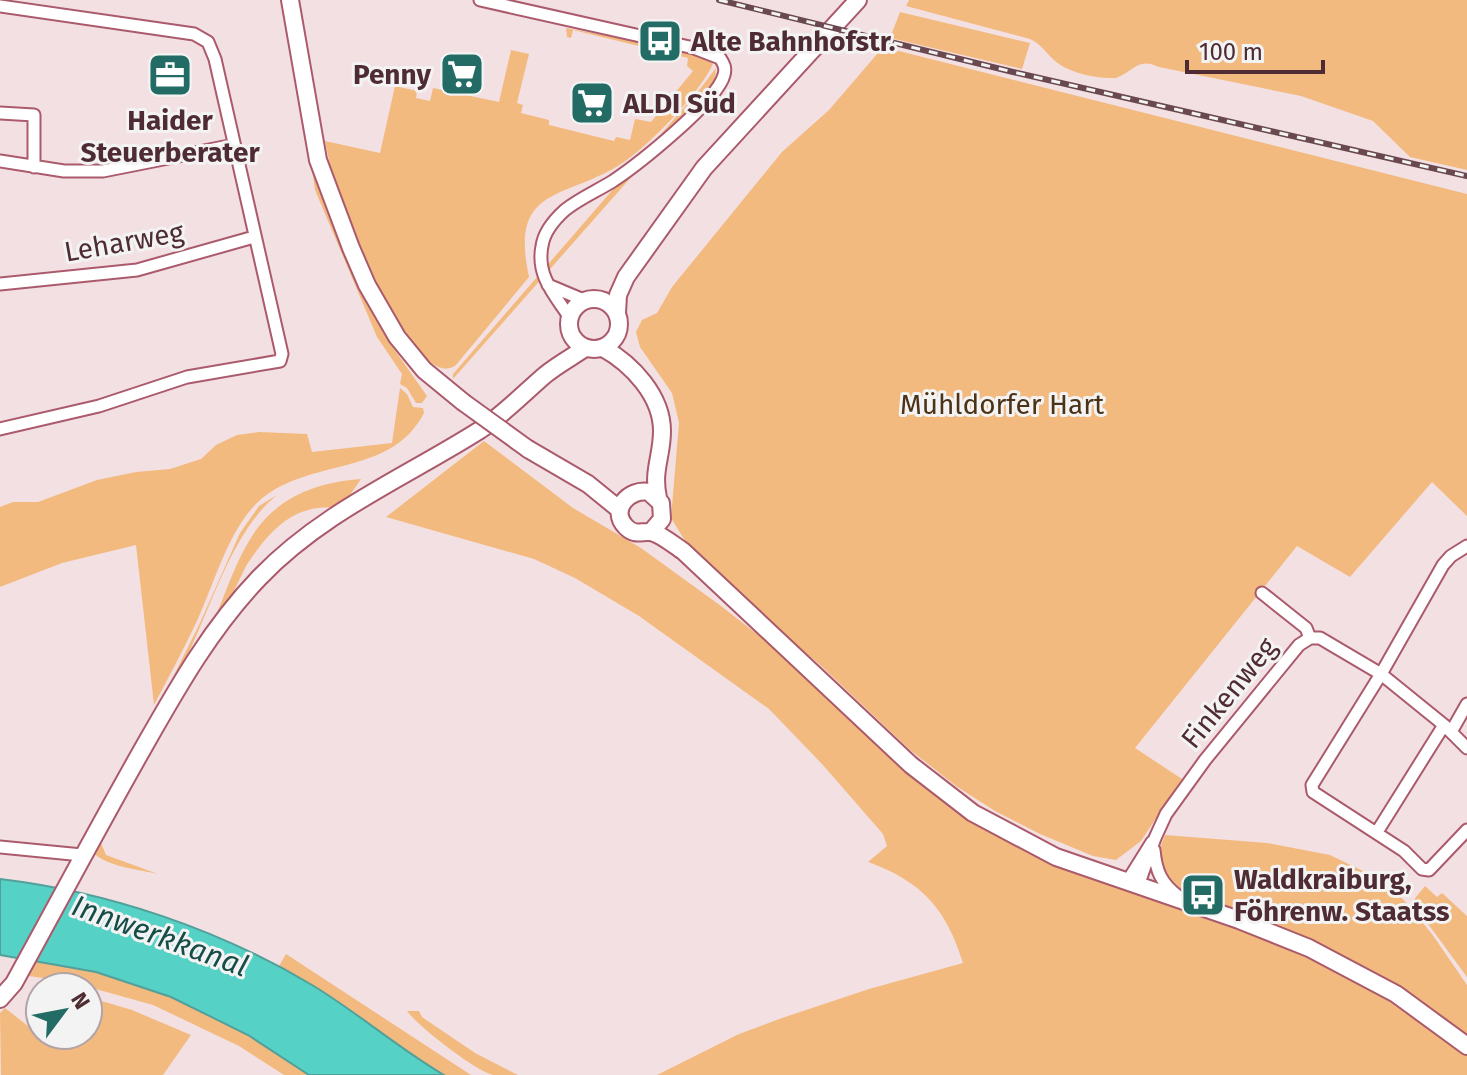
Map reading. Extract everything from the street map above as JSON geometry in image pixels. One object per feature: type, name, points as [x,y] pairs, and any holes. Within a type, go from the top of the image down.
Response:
[{"type":"main road","points":[[290,0],[318,160],[351,248],[383,315],[412,358],[463,402],[528,449],[588,484],[628,499],[649,492],[660,506],[683,551]]},
{"type":"main road","points":[[631,368],[619,331],[617,313],[618,295],[626,277],[704,168],[858,0]]},
{"type":"main road","points":[[546,374],[576,308],[626,277]]},
{"type":"main road","points":[[592,300],[609,304],[617,313]]},
{"type":"main road","points":[[570,324],[575,341],[585,348]]},
{"type":"main road","points":[[0,999],[16,979],[77,858],[191,664],[258,579],[328,518],[482,428],[518,401],[546,374],[585,348],[603,348],[613,341],[619,331]]},
{"type":"main road","points":[[603,348],[631,368],[654,398],[661,418],[661,443],[655,469],[659,524],[651,532],[640,534],[629,530],[622,521],[628,499],[655,469]]},
{"type":"main road","points":[[651,532],[683,551],[901,755],[984,820],[1056,857],[1280,935],[1342,964],[1396,994],[1467,1046]]},
{"type":"street","points":[[480,0],[710,53],[723,62],[723,78],[684,124],[646,158],[579,201],[553,223],[546,234],[541,253],[542,274],[570,324]]},
{"type":"street","points":[[0,6],[194,34],[208,42],[215,59],[282,354],[275,364],[187,377],[99,406],[0,429]]},
{"type":"street","points":[[0,113],[34,115],[34,167]]},
{"type":"street","points":[[0,161],[73,172],[103,171],[234,145]]},
{"type":"street","name":"Leharweg","points":[[0,284],[137,270],[254,237]]},
{"type":"street","points":[[548,285],[592,300]]},
{"type":"street","points":[[1467,546],[1443,565],[1381,674],[1312,785],[1313,792],[1404,851],[1422,869],[1429,870],[1467,830]]},
{"type":"street","name":"Finkenweg","points":[[1132,884],[1142,854],[1154,841],[1166,814],[1205,760],[1299,645],[1310,638],[1306,628],[1262,593]]},
{"type":"street","points":[[1310,638],[1320,638],[1381,674],[1467,748]]},
{"type":"street","points":[[1377,832],[1447,728],[1467,704]]},
{"type":"street","points":[[1154,841],[1155,864],[1163,883],[1185,901]]},
{"type":"street","points":[[0,847],[77,858]]},
{"type":"green space","points":[[909,0],[1467,0],[1467,170],[1410,157],[1373,121],[1301,96],[1152,64],[1141,64],[1116,78],[1083,74],[1060,65],[1030,39],[906,6]]},
{"type":"green space","points":[[900,12],[1030,43],[1022,69],[890,38]]},
{"type":"green space","points":[[566,28],[692,52],[705,56],[713,64],[685,104],[632,156],[600,175],[562,191],[535,210],[527,226],[525,247],[529,277],[456,365],[441,368],[423,356],[405,333],[371,272],[340,200],[325,141],[380,153],[395,86],[417,91],[416,98],[430,101],[433,88],[499,102],[511,50],[529,54],[517,103],[523,105],[521,113],[549,120],[549,125],[614,141],[616,137],[630,140],[635,119],[651,122],[693,71],[687,66],[688,58],[573,30],[571,38],[567,37]]},
{"type":"green space","name":"Mühldorfer Hart","points":[[899,51],[1467,194],[1467,516],[1432,482],[1350,577],[1297,546],[1135,748],[1182,779],[1141,841],[1116,860],[1093,856],[1040,834],[956,786],[909,749],[818,663],[758,614],[692,552],[671,518],[679,423],[672,393],[640,347],[636,332],[642,320],[657,313],[672,287],[782,152],[829,110],[878,53]]},
{"type":"green space","points":[[716,68],[715,80],[709,89],[453,379],[453,374]]},
{"type":"green space","points":[[308,142],[373,315],[427,396],[422,403],[416,403],[407,388],[400,384],[402,374],[377,337],[315,190]]},
{"type":"green space","points":[[400,388],[413,407],[423,408],[424,413],[409,434],[369,458],[299,478],[277,488],[247,515],[229,544],[196,623],[154,705],[136,545],[62,563],[0,587],[0,507],[13,502],[38,502],[97,480],[170,469],[201,459],[216,445],[237,435],[259,432],[307,434],[312,452],[392,443]]},
{"type":"green space","points":[[484,441],[573,508],[641,548],[721,606],[798,666],[988,829],[1017,844],[1106,883],[1229,927],[1233,910],[1171,885],[1167,880],[1160,861],[1165,835],[1267,843],[1330,855],[1365,872],[1403,899],[1467,985],[1467,1075],[657,1075],[739,1034],[782,1018],[869,989],[963,963],[949,927],[930,900],[904,879],[868,862],[887,846],[883,834],[769,709],[639,616],[575,578],[534,559],[386,517]]},
{"type":"green space","points":[[361,479],[341,508],[324,507],[297,514],[274,530],[255,553],[190,683],[103,835],[101,843],[106,855],[158,874],[105,861],[91,851],[195,659],[248,542],[267,517],[299,494],[322,485]]},
{"type":"green space","points":[[277,495],[248,528],[236,548],[187,656],[162,699],[240,533],[259,506]]},
{"type":"green space","points":[[1425,886],[1437,897],[1442,893],[1467,916],[1467,977],[1412,902]]},
{"type":"green space","points":[[286,954],[471,1075],[444,1075],[425,1064],[316,987],[279,966]]},
{"type":"green space","points":[[36,961],[91,971],[31,971]]},
{"type":"green space","points":[[104,974],[153,990],[208,1014],[309,1075],[284,1075],[239,1046],[153,1005],[104,991]]},
{"type":"green space","points":[[104,1002],[191,1035],[163,1075],[1,1075],[0,1013],[5,1008],[24,1023],[24,1051],[104,1051]]},
{"type":"green space","points":[[407,1011],[419,1011],[422,1017],[475,1053],[518,1075],[493,1075],[473,1065],[434,1037]]},
{"type":"water","name":"Innwerkkanal","points":[[0,879],[122,903],[201,930],[276,965],[312,985],[444,1075],[309,1075],[248,1035],[171,997],[104,975],[104,971],[0,955]]},
{"type":"railway","points":[[719,0],[1013,72],[1467,176]]},
{"type":"place","name":"Alte Bahnhofstr.","points":[[660,41]]},
{"type":"place","name":"Penny","points":[[462,74]]},
{"type":"place","name":"Haider Steuerberater","points":[[170,75]]},
{"type":"place","name":"ALDI Süd","points":[[592,103]]},
{"type":"place","name":"Waldkraiburg, Föhrenw. Staatss","points":[[1203,895]]}]
